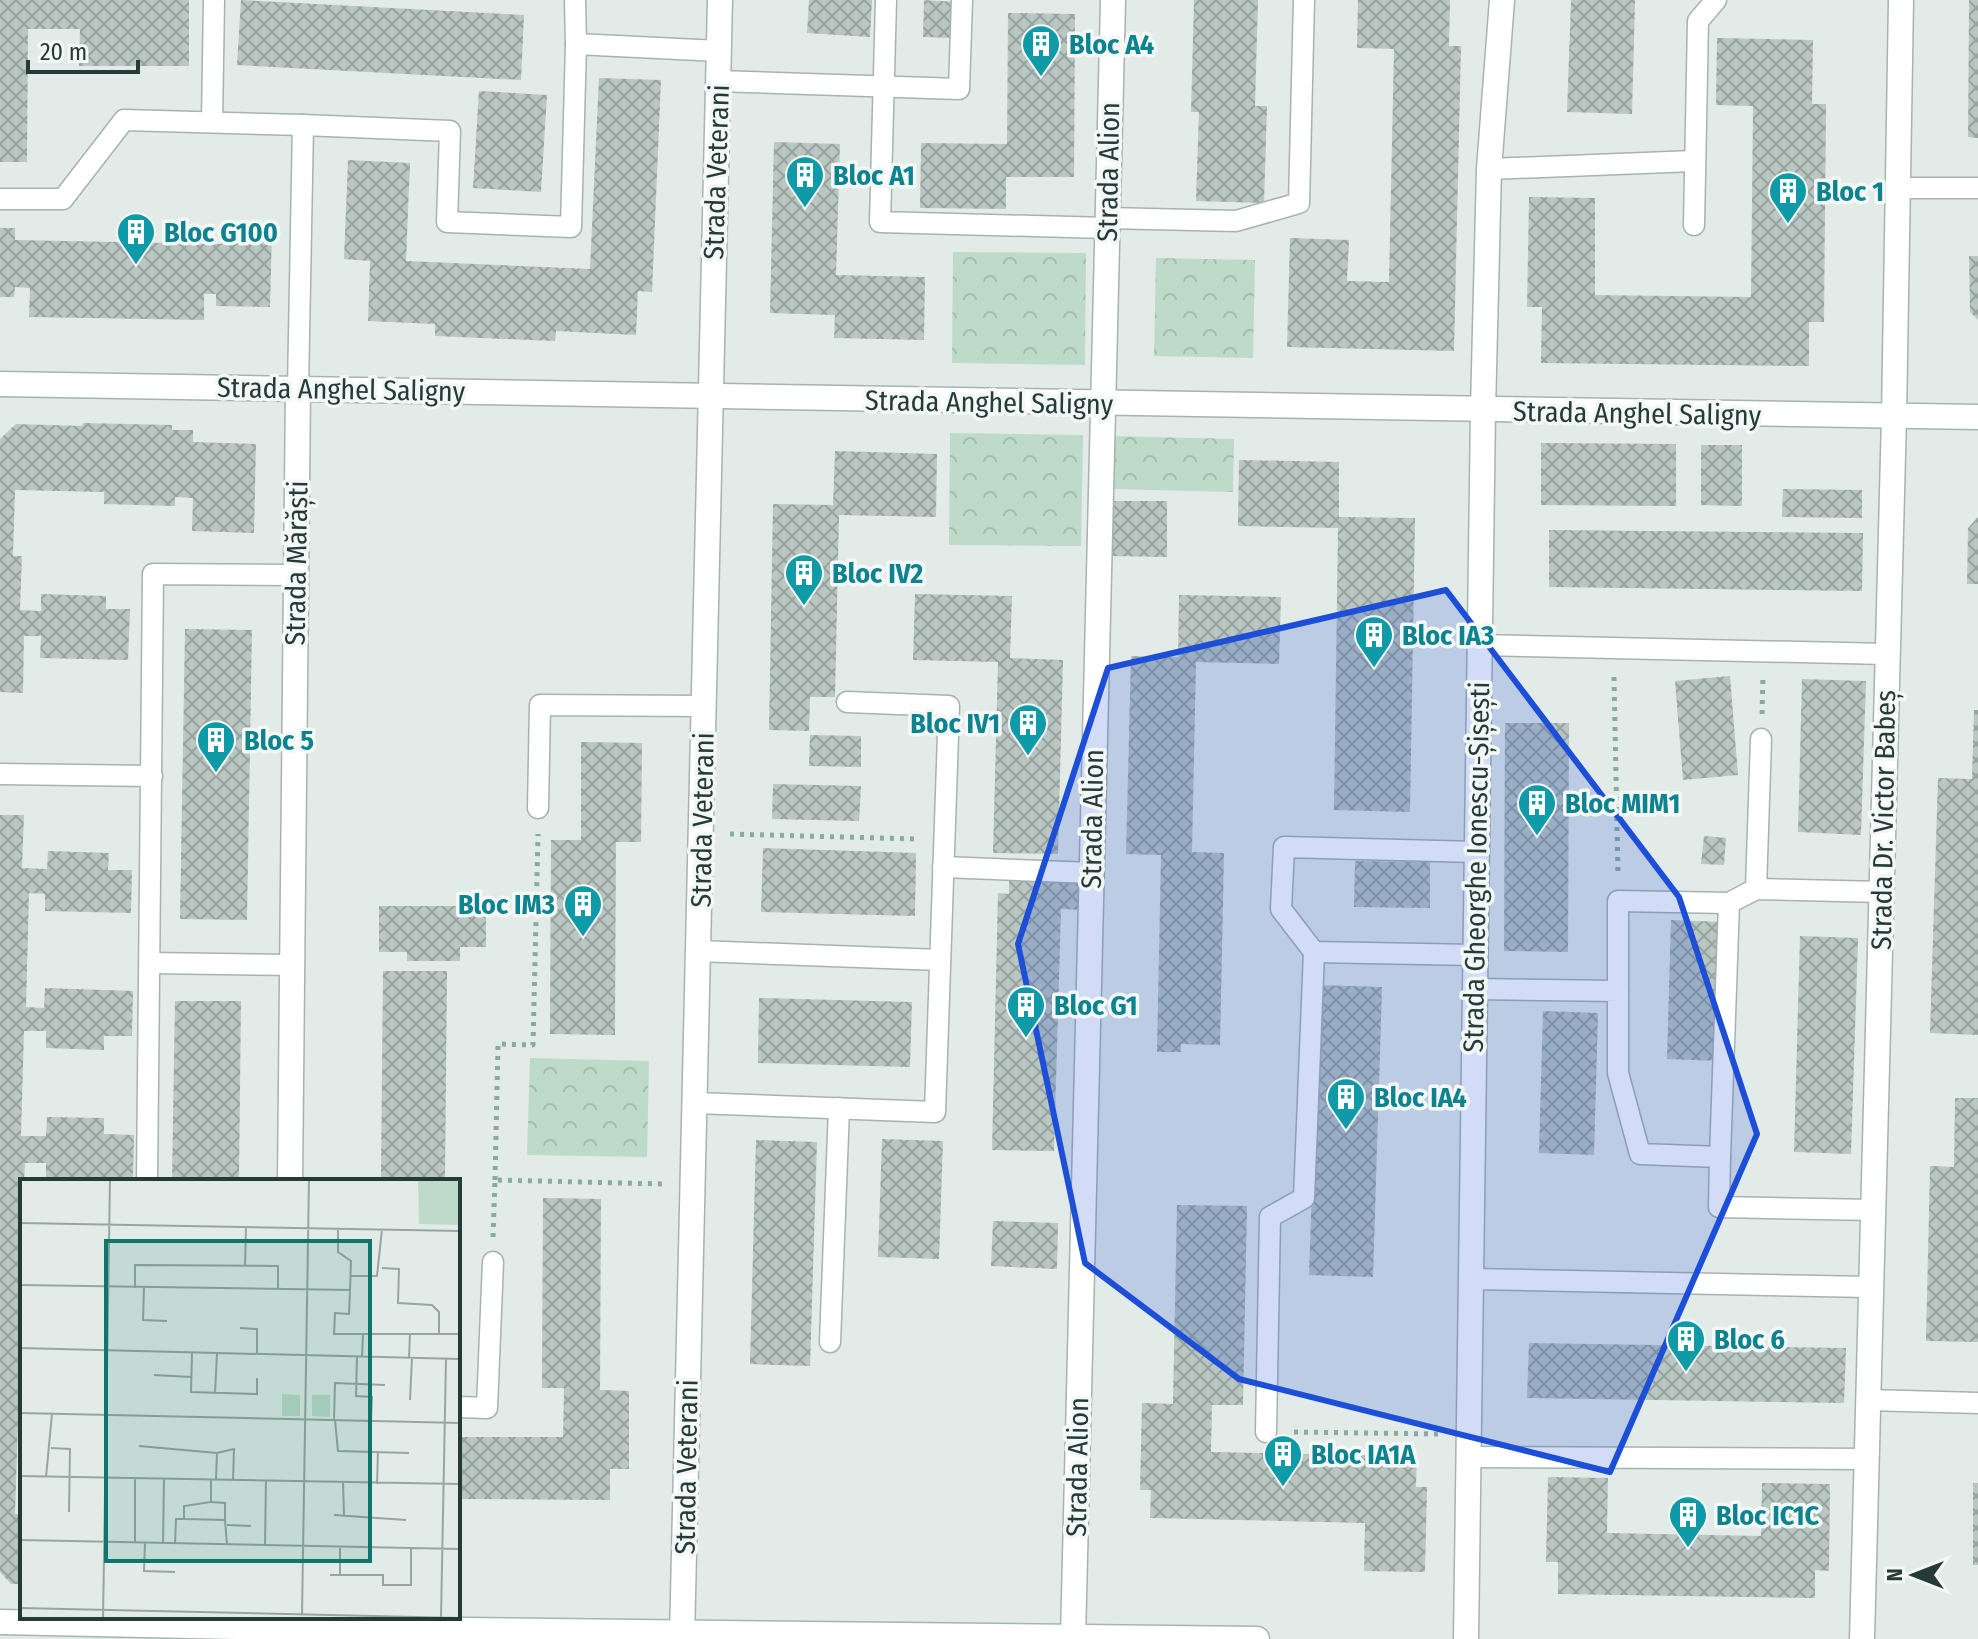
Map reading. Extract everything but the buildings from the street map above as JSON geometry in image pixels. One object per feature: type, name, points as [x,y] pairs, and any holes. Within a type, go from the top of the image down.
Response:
[{"type":"street","name":"Strada Veterani","points":[[682,1635],[720,0]]},
{"type":"street","name":"Strada Alion","points":[[1073,1638],[1113,0]]},
{"type":"street","name":"Strada Gheorghe Ionescu-Șișești","points":[[1466,1639],[1483,410],[1489,169],[1502,0]]},
{"type":"street","name":"Strada Dr. Victor Babeș","points":[[1862,1639],[1894,417],[1901,0]]},
{"type":"street","name":"Strada Anghel Saligny","points":[[0,384],[1978,417]]},
{"type":"street","name":"Strada Mărăști","points":[[290,1179],[298,388]]},
{"type":"street","points":[[0,1622],[682,1635],[1257,1639]]},
{"type":"lane","points":[[212,122],[214,0]]},
{"type":"lane","points":[[0,199],[63,199],[124,120],[450,131],[447,222],[571,227],[575,0]]},
{"type":"lane","points":[[886,0],[880,222],[1107,223],[1236,221],[1299,203],[1304,0]]},
{"type":"lane","points":[[718,81],[959,89],[962,0]]},
{"type":"lane","points":[[1694,225],[1698,21],[1716,0]]},
{"type":"lane","points":[[576,44],[719,51]]},
{"type":"lane","name":"Strada Mărăști","points":[[298,388],[303,125]]},
{"type":"lane","points":[[1489,169],[1694,161]]},
{"type":"lane","points":[[1898,188],[1978,188]]},
{"type":"lane","points":[[147,1179],[153,574],[296,575]]},
{"type":"lane","points":[[1479,645],[1887,654]]},
{"type":"lane","points":[[695,1103],[935,1112],[949,706],[847,702]]},
{"type":"lane","points":[[538,808],[540,705],[704,706]]},
{"type":"lane","points":[[1756,889],[1761,739]]},
{"type":"lane","points":[[0,774],[152,776]]},
{"type":"lane","points":[[1266,1432],[1270,1217],[1304,1198],[1314,952],[1281,909],[1284,847],[1476,852]]},
{"type":"lane","points":[[943,867],[1091,873]]},
{"type":"lane","points":[[1720,1157],[1640,1154],[1618,1073],[1618,901],[1729,903],[1756,889],[1881,892]]},
{"type":"lane","points":[[1729,903],[1719,1207],[1873,1210]]},
{"type":"lane","points":[[698,951],[940,960]]},
{"type":"lane","points":[[1314,952],[1475,955]]},
{"type":"lane","points":[[150,963],[292,965]]},
{"type":"lane","points":[[1475,989],[1618,991]]},
{"type":"lane","points":[[830,1342],[839,1108]]},
{"type":"lane","points":[[460,1407],[487,1408],[493,1262]]},
{"type":"lane","points":[[1471,1279],[1869,1287]]},
{"type":"lane","points":[[1868,1400],[1978,1403]]},
{"type":"lane","points":[[1468,1445],[1866,1459]]},
{"type":"path","points":[[1613,648],[1618,901]]},
{"type":"path","points":[[1761,739],[1763,651]]},
{"type":"path","points":[[493,1262],[498,1044],[533,1045],[538,808]]},
{"type":"path","points":[[701,833],[944,840]]},
{"type":"path","points":[[495,1180],[693,1185]]},
{"type":"path","points":[[1266,1432],[1468,1445]]},
{"type":"highlighted area","points":[[1446,590],[1679,897],[1757,1134],[1610,1472],[1239,1379],[1085,1263],[1018,944],[1108,668]]},
{"type":"green space","points":[[953,252],[1086,253],[1085,365],[952,363]]},
{"type":"green space","points":[[1156,258],[1255,260],[1253,358],[1154,356]]},
{"type":"green space","points":[[950,433],[1083,435],[1081,546],[949,545]]},
{"type":"green space","points":[[1112,436],[1234,439],[1233,492],[1110,489]]},
{"type":"green space","points":[[530,1058],[649,1061],[647,1157],[527,1155]]},
{"type":"place","name":"Bloc A4","points":[[1041,78]]},
{"type":"place","name":"Bloc A1","points":[[805,209]]},
{"type":"place","name":"Bloc 1","points":[[1788,225]]},
{"type":"place","name":"Bloc G100","points":[[136,266]]},
{"type":"place","name":"Bloc IV2","points":[[804,607]]},
{"type":"place","name":"Bloc IA3","points":[[1374,669]]},
{"type":"place","name":"Bloc IV1","points":[[1028,757]]},
{"type":"place","name":"Bloc 5","points":[[216,774]]},
{"type":"place","name":"Bloc MIM1","points":[[1537,837]]},
{"type":"place","name":"Bloc IM3","points":[[583,938]]},
{"type":"place","name":"Bloc G1","points":[[1026,1039]]},
{"type":"place","name":"Bloc IA4","points":[[1346,1131]]},
{"type":"place","name":"Bloc 6","points":[[1686,1373]]},
{"type":"place","name":"Bloc IA1A","points":[[1283,1488]]},
{"type":"place","name":"Bloc IC1C","points":[[1688,1549]]}]
